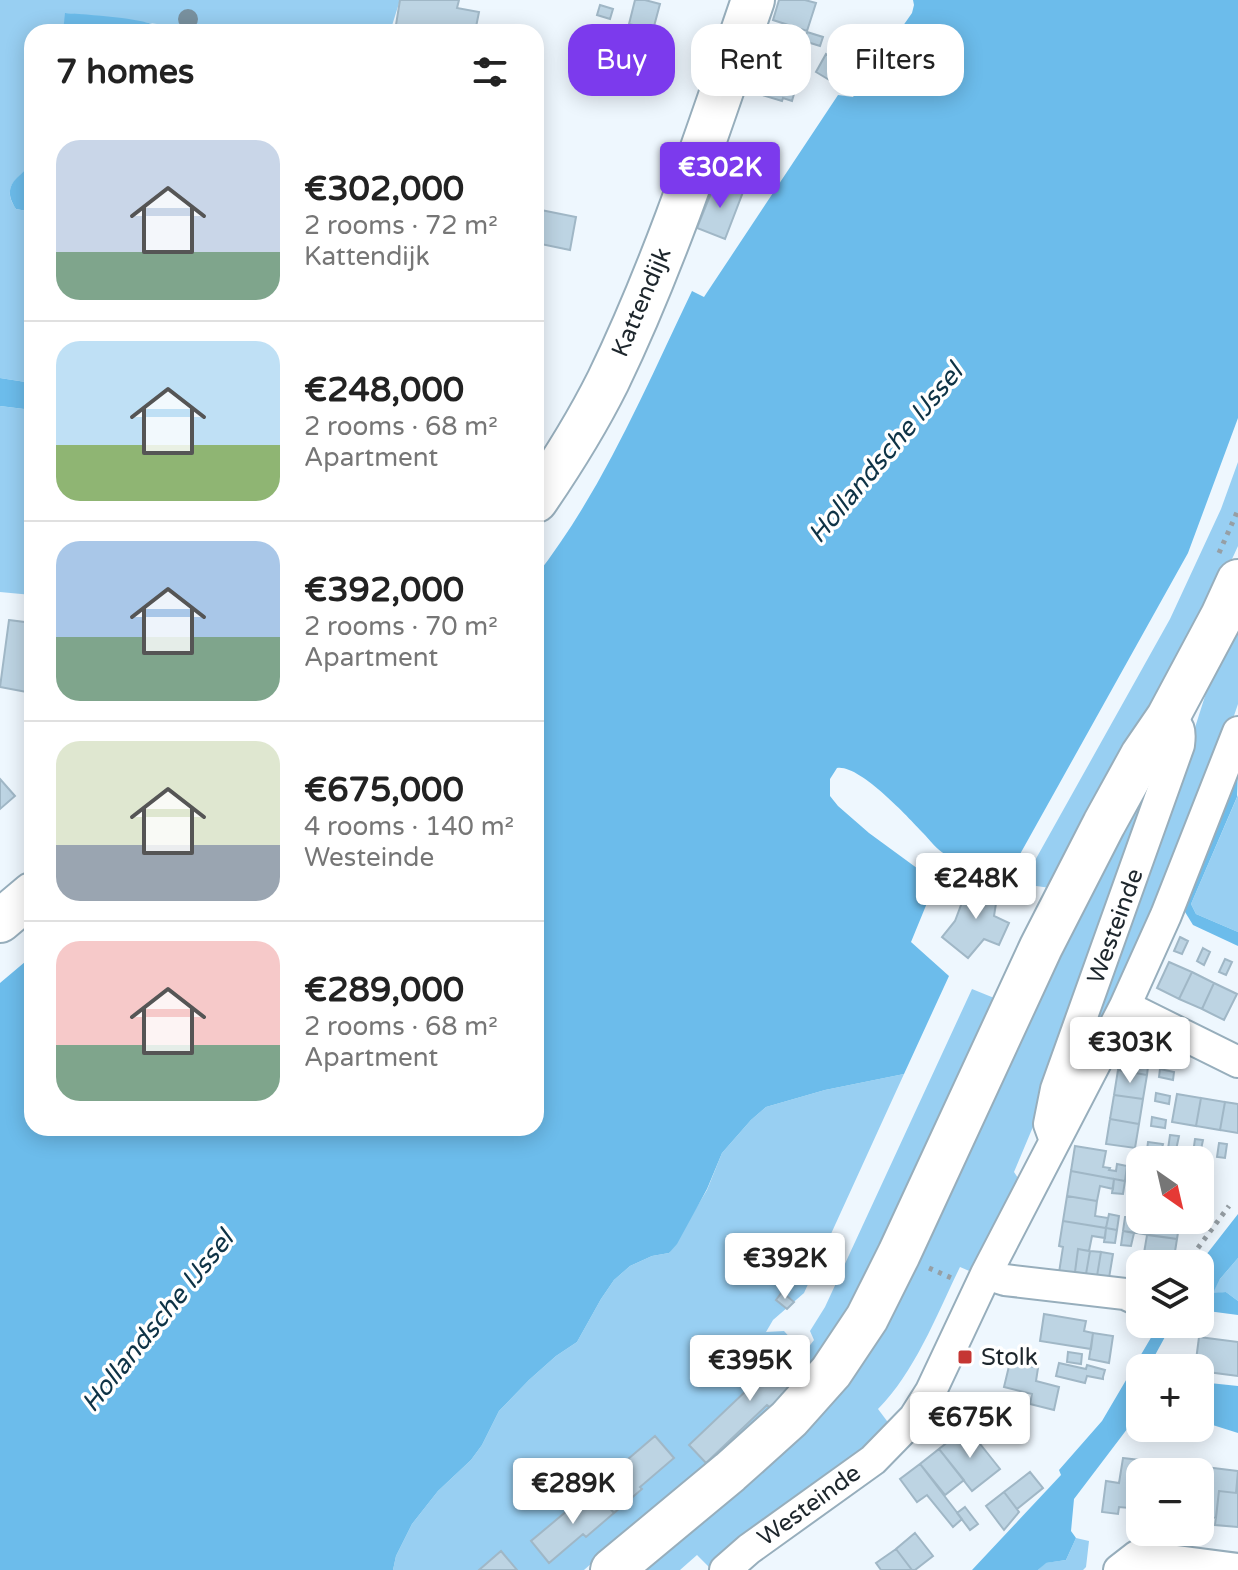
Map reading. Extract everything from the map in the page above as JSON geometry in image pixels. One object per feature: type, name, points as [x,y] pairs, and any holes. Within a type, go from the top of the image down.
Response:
[{"type":"street","name":"Kattendijk","points":[[544,489],[607,383],[627,338],[697,165],[753,0]]},
{"type":"street","points":[[612,1570],[789,1419],[831,1372],[867,1318],[1041,947],[1104,824],[1142,755],[1168,717],[1238,581]]},
{"type":"street","name":"Westeinde","points":[[1057,1137],[1051,1134],[1049,1124],[1056,1089],[1179,745],[1181,731],[1168,717]]},
{"type":"street","name":"Westeinde","points":[[725,1570],[749,1549],[873,1460],[914,1418],[931,1391],[986,1274],[1125,1006],[1166,915],[1238,732]]},
{"type":"street","points":[[0,921],[24,901]]},
{"type":"street","name":"Westeinde","points":[[1125,1006],[1238,1062]]},
{"type":"street","points":[[986,1274],[1005,1280],[1126,1294]]},
{"type":"street","points":[[1119,1570],[1137,1556],[1238,1569]]},
{"type":"path","points":[[1196,1250],[1229,1206]]},
{"type":"shaded area","points":[[0,0],[400,0],[392,24],[157,24],[66,13],[64,24],[24,24],[24,171],[12,184],[10,195],[16,209],[24,210],[24,382],[0,378]]},
{"type":"shaded area","points":[[0,406],[24,409],[24,594],[0,592]]},
{"type":"shaded area","points":[[1238,462],[1238,546],[1210,607],[1058,889],[978,878],[981,871],[987,869],[1021,868],[1033,864],[1170,619],[1221,509]]},
{"type":"shaded area","points":[[1238,614],[1238,704],[1208,792],[1084,1066],[1077,1063],[1163,828],[1220,649]]},
{"type":"shaded area","points":[[1159,757],[1035,1122],[1014,1172],[1018,1178],[974,1273],[960,1267],[914,1360],[878,1409],[890,1425],[847,1463],[709,1567],[697,1555],[680,1570],[624,1570],[783,1435]]},
{"type":"shaded area","points":[[1238,795],[1238,932],[1196,914],[1191,904]]},
{"type":"shaded area","points":[[972,989],[1004,1002],[858,1310],[814,1373],[584,1570],[393,1570],[396,1556],[412,1524],[438,1491],[471,1460],[499,1411],[556,1356],[577,1342],[614,1280],[630,1266],[652,1256],[669,1253],[707,1190],[722,1153],[751,1120],[766,1107],[825,1090],[904,1074],[804,1293],[773,1320],[766,1332],[784,1331],[804,1353],[814,1340],[810,1331],[825,1307]]},
{"type":"shaded area","points":[[1238,1258],[1238,1301],[1226,1292],[1214,1294],[1220,1279]]},
{"type":"shaded area","points":[[1076,1538],[1089,1541],[1083,1570],[1038,1570],[1045,1563],[1066,1560]]},
{"type":"water","name":"Hollandsche IJssel","points":[[913,0],[1238,0],[1238,418],[1188,553],[1019,856],[971,859],[945,854],[870,782],[846,769],[837,768],[830,779],[830,796],[838,806],[925,874],[927,903],[911,942],[949,976],[904,1074],[825,1090],[766,1107],[751,1120],[722,1153],[707,1189],[677,1244],[669,1253],[652,1256],[630,1266],[614,1280],[577,1342],[556,1356],[499,1411],[471,1460],[438,1491],[412,1524],[396,1556],[393,1570],[0,1570],[0,983],[24,963],[24,1136],[544,1136],[544,565],[602,474],[692,291],[704,297],[837,96],[964,96],[964,24],[904,24],[912,13]]},
{"type":"water","points":[[65,13],[108,16],[151,24],[64,24]]},
{"type":"water","points":[[24,172],[24,210],[16,209],[10,194],[16,179]]},
{"type":"water","points":[[0,378],[24,382],[24,409],[0,406]]},
{"type":"water","points":[[1238,771],[1237,797],[1191,904],[1196,914],[1238,932],[1238,946],[1193,925],[1182,907]]},
{"type":"water","points":[[1238,1214],[1238,1258],[1214,1291],[1214,1250],[1210,1250]]},
{"type":"water","points":[[1226,1292],[1238,1301],[1238,1315],[1214,1312],[1214,1293]]},
{"type":"water","points":[[1151,1338],[1164,1338],[1156,1354],[1141,1354]]},
{"type":"water","points":[[1126,1380],[1126,1430],[1074,1499],[1071,1531],[1076,1538],[1066,1560],[1046,1563],[1038,1570],[972,1570],[1061,1475],[1059,1470],[1102,1421]]},
{"type":"water","points":[[1214,1383],[1238,1386],[1238,1433],[1214,1425]]},
{"type":"building","points":[[400,0],[459,0],[457,8],[479,12],[477,24],[396,24]]},
{"type":"building","points":[[635,0],[660,4],[655,24],[629,24]]},
{"type":"building","points":[[779,0],[816,3],[809,24],[785,24],[773,20]]},
{"type":"building","points":[[600,5],[613,9],[610,19],[597,15]]},
{"type":"building","points":[[811,33],[823,37],[820,46],[811,43]]},
{"type":"building","points":[[826,54],[827,55],[827,79],[816,72]]},
{"type":"building","points":[[766,96],[793,96],[792,101],[783,98],[782,101]]},
{"type":"building","points":[[716,181],[743,192],[725,239],[697,228]]},
{"type":"building","points":[[544,211],[576,217],[570,250],[544,245]]},
{"type":"building","points":[[9,620],[24,622],[24,692],[0,687]]},
{"type":"building","points":[[0,779],[15,796],[0,809]]},
{"type":"building","points":[[965,886],[998,891],[994,916],[1009,923],[999,945],[984,939],[968,958],[942,937],[955,921]]},
{"type":"building","points":[[1180,937],[1188,941],[1182,954],[1174,951]]},
{"type":"building","points":[[1203,948],[1210,952],[1204,965],[1197,961]]},
{"type":"building","points":[[1225,959],[1232,962],[1226,975],[1219,972]]},
{"type":"building","points":[[1169,962],[1192,972],[1179,999],[1157,988]]},
{"type":"building","points":[[1192,972],[1214,983],[1202,1009],[1179,999]]},
{"type":"building","points":[[1214,983],[1237,994],[1224,1020],[1202,1009]]},
{"type":"building","points":[[1122,1046],[1150,1050],[1147,1075],[1118,1070]]},
{"type":"building","points":[[1160,1069],[1174,1072],[1173,1080],[1159,1077]]},
{"type":"building","points":[[1118,1070],[1147,1075],[1143,1099],[1114,1095]]},
{"type":"building","points":[[1156,1093],[1170,1096],[1169,1104],[1155,1101]]},
{"type":"building","points":[[1177,1094],[1201,1098],[1196,1126],[1172,1122]]},
{"type":"building","points":[[1114,1095],[1143,1099],[1139,1124],[1110,1119]]},
{"type":"building","points":[[1201,1098],[1225,1102],[1220,1130],[1196,1126]]},
{"type":"building","points":[[1225,1102],[1238,1104],[1238,1133],[1220,1130]]},
{"type":"building","points":[[1152,1117],[1166,1120],[1165,1128],[1151,1126]]},
{"type":"building","points":[[1110,1119],[1139,1124],[1135,1146],[1106,1144]]},
{"type":"building","points":[[1170,1135],[1179,1136],[1177,1146],[1168,1146]]},
{"type":"building","points":[[1195,1139],[1203,1140],[1202,1146],[1194,1146]]},
{"type":"building","points":[[1148,1142],[1163,1144],[1162,1146],[1148,1146]]},
{"type":"building","points":[[1219,1143],[1227,1144],[1225,1158],[1217,1157]]},
{"type":"building","points":[[1075,1146],[1106,1151],[1103,1167],[1109,1170],[1116,1171],[1117,1164],[1126,1166],[1125,1181],[1071,1171]]},
{"type":"building","points":[[1071,1171],[1114,1179],[1113,1189],[1100,1186],[1097,1201],[1067,1196]]},
{"type":"building","points":[[1114,1179],[1125,1181],[1123,1194],[1112,1193]]},
{"type":"building","points":[[1067,1196],[1097,1201],[1095,1216],[1108,1218],[1106,1228],[1063,1221]]},
{"type":"building","points":[[1109,1214],[1119,1216],[1117,1230],[1106,1228]]},
{"type":"building","points":[[1063,1221],[1106,1228],[1105,1238],[1092,1236],[1089,1251],[1078,1249],[1075,1272],[1058,1279],[1063,1247],[1059,1246]]},
{"type":"building","points":[[1106,1228],[1117,1230],[1115,1243],[1104,1242]]},
{"type":"building","points":[[1123,1231],[1134,1234],[1131,1246],[1121,1245]]},
{"type":"building","points":[[1143,1234],[1178,1234],[1177,1239]]},
{"type":"building","points":[[1147,1235],[1177,1239],[1175,1250],[1144,1250]]},
{"type":"building","points":[[1078,1249],[1090,1251],[1086,1274],[1075,1272]]},
{"type":"building","points":[[1090,1251],[1101,1252],[1097,1276],[1086,1274]]},
{"type":"building","points":[[1101,1252],[1113,1254],[1109,1278],[1097,1276]]},
{"type":"building","points":[[782,1292],[794,1302],[787,1309],[776,1300]]},
{"type":"building","points":[[1044,1314],[1086,1321],[1084,1331],[1093,1333],[1091,1349],[1040,1341]]},
{"type":"building","points":[[1093,1333],[1113,1336],[1109,1363],[1089,1359]]},
{"type":"building","points":[[1199,1338],[1238,1342],[1238,1376],[1214,1373],[1214,1354],[1197,1354]]},
{"type":"building","points":[[787,1341],[797,1352],[787,1361],[803,1378],[771,1408],[767,1405],[706,1463],[689,1445],[749,1388],[745,1384],[779,1353],[777,1351]]},
{"type":"building","points":[[1068,1352],[1082,1354],[1081,1364],[1067,1362]]},
{"type":"building","points":[[1010,1362],[1038,1368],[1036,1381],[1059,1387],[1054,1410],[1030,1404],[1032,1394],[1004,1387]]},
{"type":"building","points":[[1059,1363],[1105,1370],[1103,1379],[1087,1376],[1085,1383],[1056,1376]]},
{"type":"building","points":[[969,1430],[1000,1469],[972,1491],[939,1449],[959,1433],[961,1437]]},
{"type":"building","points":[[655,1436],[674,1458],[614,1513],[593,1489]]},
{"type":"building","points":[[939,1449],[964,1480],[945,1495],[920,1464]]},
{"type":"building","points":[[1123,1458],[1126,1458],[1126,1508],[1119,1507],[1118,1514],[1102,1512],[1106,1481],[1119,1483]]},
{"type":"building","points":[[920,1464],[962,1519],[953,1527],[927,1495],[917,1502],[900,1479]]},
{"type":"building","points":[[1214,1468],[1238,1471],[1236,1493],[1219,1491],[1216,1518]]},
{"type":"building","points":[[1030,1472],[1043,1488],[1017,1509],[1004,1492]]},
{"type":"building","points":[[1238,1477],[1238,1527],[1215,1525],[1219,1491],[1236,1493]]},
{"type":"building","points":[[593,1489],[614,1513],[549,1563],[531,1541]]},
{"type":"building","points":[[1004,1492],[1019,1512],[1004,1530],[986,1506]]},
{"type":"building","points":[[965,1507],[978,1524],[970,1530],[957,1513]]},
{"type":"building","points":[[915,1533],[933,1556],[912,1570],[896,1549]]},
{"type":"building","points":[[896,1549],[912,1570],[881,1570],[876,1563]]},
{"type":"building","points":[[501,1551],[517,1570],[479,1570]]},
{"type":"place","name":"Stolk","points":[[965,1357]]}]
